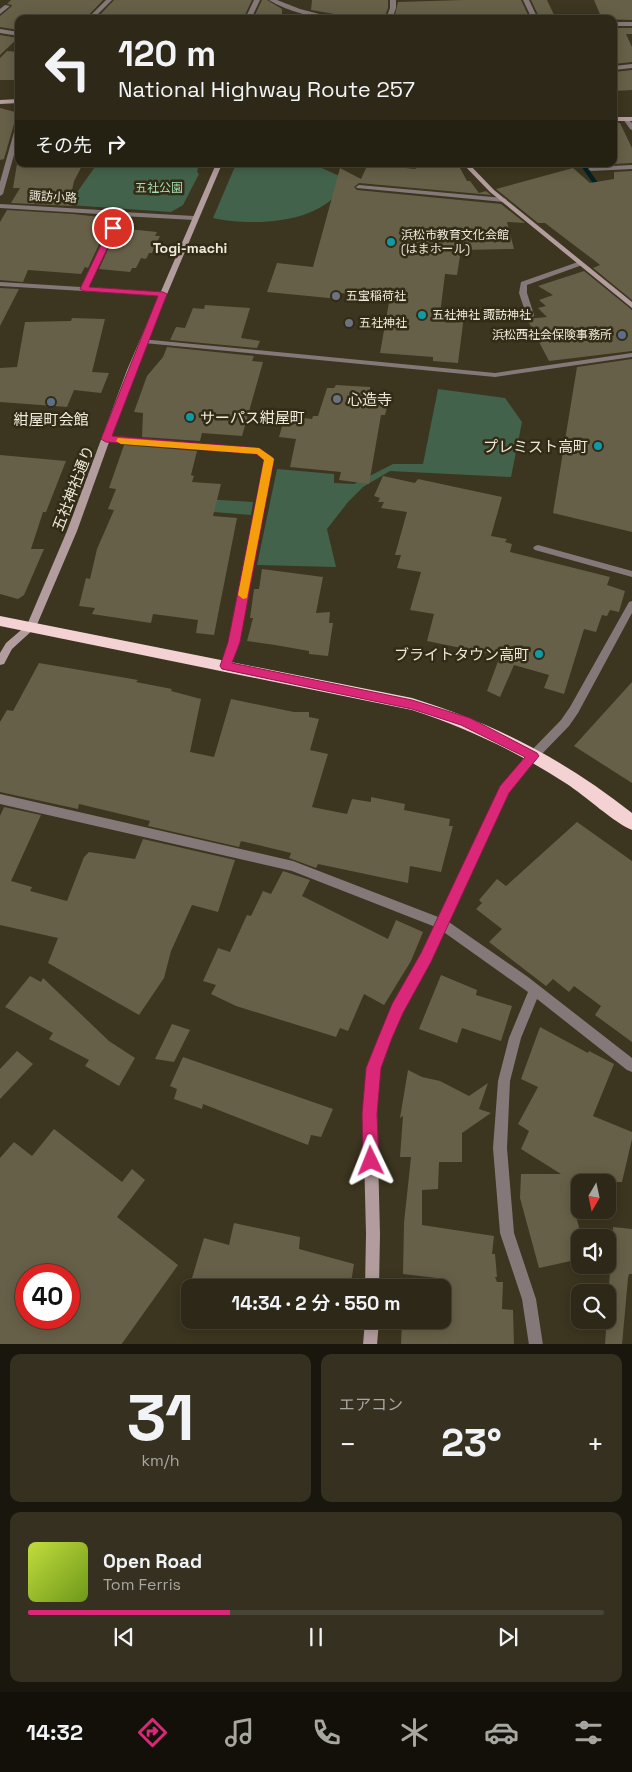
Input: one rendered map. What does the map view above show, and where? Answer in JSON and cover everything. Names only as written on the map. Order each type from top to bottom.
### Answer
[{"type":"highway","points":[[0,621],[412,704],[465,722],[533,756],[606,802],[632,823]]},
{"type":"street","points":[[94,15],[109,0]]},
{"type":"street","points":[[250,15],[257,0]]},
{"type":"street","points":[[272,0],[298,10],[319,15]]},
{"type":"street","points":[[390,15],[393,0]]},
{"type":"street","points":[[526,0],[533,15]]},
{"type":"street","points":[[0,12],[7,6]]},
{"type":"street","points":[[617,24],[632,24]]},
{"type":"street","points":[[0,31],[15,33]]},
{"type":"street","points":[[617,68],[632,66]]},
{"type":"street","points":[[0,102],[15,101]]},
{"type":"street","points":[[629,119],[632,128]]},
{"type":"street","points":[[0,194],[15,140]]},
{"type":"street","name":"五社神社通り","points":[[31,627],[72,531],[163,294],[194,218],[218,167]]},
{"type":"street","points":[[469,167],[478,178],[632,306]]},
{"type":"street","points":[[591,169],[632,167]]},
{"type":"street","points":[[359,187],[504,200]]},
{"type":"street","name":"諏訪小路","points":[[0,206],[194,218]]},
{"type":"street","points":[[84,289],[120,212]]},
{"type":"street","points":[[530,315],[523,293],[524,284],[581,264]]},
{"type":"street","points":[[0,284],[163,294]]},
{"type":"street","points":[[144,341],[495,375],[632,355]]},
{"type":"street","points":[[106,439],[259,451],[269,459],[234,642],[226,666]]},
{"type":"street","points":[[538,548],[632,574]]},
{"type":"street","points":[[372,1279],[370,1114],[374,1068],[397,1009],[442,924],[505,789],[565,723],[574,710],[632,604]]},
{"type":"street","points":[[0,662],[9,646],[31,627]]},
{"type":"street","points":[[0,798],[293,866],[442,924],[535,990],[632,1066]]},
{"type":"street","points":[[535,990],[515,1038],[504,1081],[500,1148],[507,1233],[529,1299],[536,1344]]},
{"type":"street","points":[[370,1344],[371,1329]]},
{"type":"green space","name":"五社公園","points":[[95,167],[198,167],[197,172],[199,174],[183,205],[171,212],[68,205]]},
{"type":"green space","points":[[235,167],[320,167],[346,179],[337,194],[324,205],[288,219],[249,222],[213,218]]},
{"type":"green space","points":[[438,389],[505,398],[522,422],[511,477],[390,471],[363,487],[348,502],[327,529],[336,567],[257,565],[277,469],[334,474],[334,483],[354,484],[393,464],[423,464]]},
{"type":"green space","points":[[204,499],[253,502],[251,515],[201,511]]},
{"type":"building","points":[[11,0],[103,0],[89,15],[15,15],[15,29],[0,27],[0,16],[12,5],[7,4]]},
{"type":"building","points":[[114,0],[252,0],[245,15],[100,15]]},
{"type":"building","points":[[262,0],[267,0],[282,9],[282,15],[255,15]]},
{"type":"building","points":[[312,0],[388,0],[385,15],[340,15],[311,10]]},
{"type":"building","points":[[521,0],[528,15],[395,15],[398,2]]},
{"type":"building","points":[[531,0],[547,0],[554,15],[538,15]]},
{"type":"building","points":[[594,0],[632,0],[632,20],[617,20],[617,15],[600,15]]},
{"type":"building","points":[[617,28],[632,28],[632,34],[626,34],[632,47],[632,62],[617,64]]},
{"type":"building","points":[[0,35],[15,38],[15,41],[0,55]]},
{"type":"building","points":[[7,51],[15,52],[15,80],[0,80],[0,58]]},
{"type":"building","points":[[632,70],[632,90],[617,91],[617,72]]},
{"type":"building","points":[[0,108],[15,112],[15,123],[4,159],[0,160]]},
{"type":"building","points":[[617,123],[620,123],[632,148],[632,163],[617,164]]},
{"type":"building","points":[[16,167],[81,167],[74,181],[71,195],[72,206],[11,203],[20,188],[13,188]]},
{"type":"building","points":[[367,167],[460,168],[467,181],[470,181],[479,193],[486,191],[491,195],[359,183],[354,187],[357,190],[501,204],[525,223],[507,222],[514,249],[461,250],[457,275],[445,274],[440,314],[464,316],[458,363],[433,361],[433,357],[380,353],[390,297],[341,293],[339,299],[267,292],[277,263],[313,267],[340,168],[361,179]]},
{"type":"building","points":[[573,168],[590,183],[614,179],[614,172],[632,171],[632,300],[593,268],[600,265],[545,223],[538,223],[496,189]]},
{"type":"building","points":[[7,210],[108,218],[104,227],[107,227],[88,268],[85,267],[81,274],[28,270],[23,282],[0,280],[0,222]]},
{"type":"building","points":[[118,228],[157,232],[155,236],[160,236],[152,253],[149,253],[146,259],[141,258],[136,268],[132,268],[130,272],[99,269]]},
{"type":"building","points":[[584,271],[632,310],[632,351],[549,361],[527,319],[547,317],[538,308],[546,306],[539,300],[553,295],[538,286]]},
{"type":"building","points":[[0,288],[19,289],[0,326]]},
{"type":"building","points":[[205,305],[250,308],[241,338],[260,341],[257,348],[170,340],[176,327],[185,328],[193,308],[204,309]]},
{"type":"building","points":[[72,318],[105,319],[92,372],[109,373],[101,393],[74,390],[67,407],[0,402],[0,368],[17,367],[25,322],[71,321]]},
{"type":"building","points":[[167,347],[254,356],[252,361],[263,362],[242,436],[202,433],[200,441],[142,437],[143,413],[134,412],[147,376],[163,357]]},
{"type":"building","name":"プレミスト高町","points":[[632,359],[632,532],[553,513],[577,367]]},
{"type":"building","points":[[336,385],[370,387],[370,395],[390,396],[385,415],[381,415],[369,484],[339,480],[341,472],[290,467],[296,439],[279,437],[285,416],[312,419],[313,416],[318,416],[327,388],[334,388]]},
{"type":"building","points":[[124,445],[197,451],[191,475],[194,476],[192,482],[221,484],[213,516],[237,518],[214,635],[196,633],[198,620],[153,614],[151,623],[92,614],[95,608],[79,606],[86,578],[90,579],[97,549],[114,510],[108,509],[116,489],[109,488]]},
{"type":"building","points":[[0,455],[66,461],[46,512],[43,512],[31,549],[44,549],[24,595],[18,599],[0,594]]},
{"type":"building","points":[[383,476],[415,483],[418,479],[502,497],[491,536],[507,539],[505,542],[512,544],[510,552],[610,577],[607,585],[625,591],[619,612],[610,610],[607,616],[602,615],[596,632],[584,629],[564,694],[544,688],[549,675],[514,665],[500,697],[487,691],[500,656],[427,641],[434,614],[410,610],[421,572],[397,568],[401,555],[395,555],[407,512],[381,508],[384,502],[378,502],[380,498],[374,496]]},
{"type":"building","points":[[262,569],[323,577],[316,613],[330,612],[329,623],[333,623],[328,656],[247,641],[253,618],[250,618],[254,589],[259,589]]},
{"type":"building","points":[[39,663],[138,680],[136,682],[172,689],[171,691],[201,699],[190,752],[214,757],[231,699],[294,712],[309,712],[309,717],[319,719],[310,750],[328,754],[312,807],[347,814],[352,799],[371,802],[371,797],[405,804],[404,810],[450,819],[449,826],[453,826],[441,872],[410,866],[408,883],[318,864],[316,868],[289,858],[291,853],[241,841],[239,847],[148,826],[150,821],[79,804],[78,809],[0,792],[0,722],[7,710],[13,711]]},
{"type":"building","points":[[632,682],[632,783],[574,746]]},
{"type":"building","points":[[4,807],[41,815],[11,881],[32,887],[30,891],[67,901],[84,857],[89,852],[135,859],[143,839],[235,860],[218,912],[192,905],[171,951],[164,978],[139,1015],[48,963],[58,938],[0,925],[0,816]]},
{"type":"building","points":[[577,822],[632,861],[632,1042],[595,1015],[601,1006],[574,986],[569,992],[553,979],[546,986],[489,942],[502,929],[476,909],[482,903],[479,900],[497,879],[506,886]]},
{"type":"building","points":[[283,871],[310,880],[302,896],[388,939],[396,920],[423,932],[411,961],[384,1005],[364,994],[348,1031],[340,1028],[336,1037],[236,1006],[211,994],[216,985],[203,981],[218,948],[230,952],[247,915],[251,916],[263,891],[271,894]]},
{"type":"building","points":[[441,975],[477,990],[476,995],[512,1006],[501,1041],[462,1028],[457,1043],[419,1029]]},
{"type":"building","points":[[30,976],[41,982],[43,978],[109,1041],[135,1058],[119,1086],[85,1066],[89,1060],[49,1039],[53,1033],[5,1007]]},
{"type":"building","points":[[172,1024],[190,1030],[174,1062],[155,1059]]},
{"type":"building","points":[[540,1027],[588,1053],[589,1051],[614,1064],[593,1116],[632,1132],[622,1182],[616,1182],[616,1174],[571,1174],[571,1219],[577,1219],[579,1229],[571,1229],[571,1261],[539,1268],[520,1198],[521,1174],[561,1174],[521,1149],[529,1131],[518,1124],[538,1087],[521,1079]]},
{"type":"building","points":[[17,1051],[33,1064],[0,1099],[0,1069]]},
{"type":"building","points":[[183,1057],[333,1109],[321,1137],[311,1135],[308,1145],[203,1104],[202,1109],[174,1099],[177,1089],[170,1086]]},
{"type":"building","points":[[408,1070],[422,1077],[440,1081],[469,1096],[488,1083],[479,1109],[491,1113],[462,1133],[462,1162],[439,1162],[438,1189],[422,1190],[422,1225],[494,1236],[492,1254],[495,1254],[497,1277],[495,1277],[497,1282],[503,1282],[502,1309],[513,1310],[514,1344],[401,1344],[402,1329],[451,1329],[451,1279],[403,1274],[404,1223],[411,1157],[400,1157],[403,1116],[400,1118]]},
{"type":"building","points":[[54,1129],[122,1182],[132,1169],[145,1180],[117,1217],[178,1265],[122,1344],[0,1344],[0,1158],[14,1142],[32,1156]]},
{"type":"building","points":[[234,1223],[300,1237],[299,1249],[354,1264],[352,1279],[192,1278],[204,1238],[229,1245]]},
{"type":"building","points":[[613,1227],[632,1229],[632,1274],[629,1274],[628,1278],[622,1344],[605,1344],[606,1329],[616,1329],[616,1284],[609,1284],[610,1274],[616,1274],[616,1229],[613,1229]]},
{"type":"waterway","points":[[585,168],[599,188]]},
{"type":"slow traffic","points":[[121,441],[259,451],[269,459],[243,595]]},
{"type":"place","name":"浜松市教育文化会館 (はまホール)","points":[[391,242]]},
{"type":"place","name":"五宝稲荷社","points":[[336,296]]},
{"type":"place","name":"五社神社 諏訪神社","points":[[422,315]]},
{"type":"place","name":"五社神社","points":[[349,323]]},
{"type":"place","name":"浜松西社会保険事務所","points":[[622,335]]},
{"type":"place","name":"心造寺","points":[[337,399]]},
{"type":"place","name":"紺屋町会館","points":[[51,402]]},
{"type":"place","name":"サーパス紺屋町","points":[[190,417]]},
{"type":"place","name":"プレミスト高町","points":[[598,446]]},
{"type":"place","name":"ブライトタウン高町","points":[[539,654]]},
{"type":"district","name":"Togi-machi","points":[[190,248]]},
{"type":"route","points":[[113,228],[84,289],[163,294],[131,370],[106,439],[259,451],[269,459],[234,642],[226,666],[412,704],[465,722],[533,756],[505,789],[442,924],[397,1009],[385,1038],[374,1068],[370,1114],[371,1161]]}]
